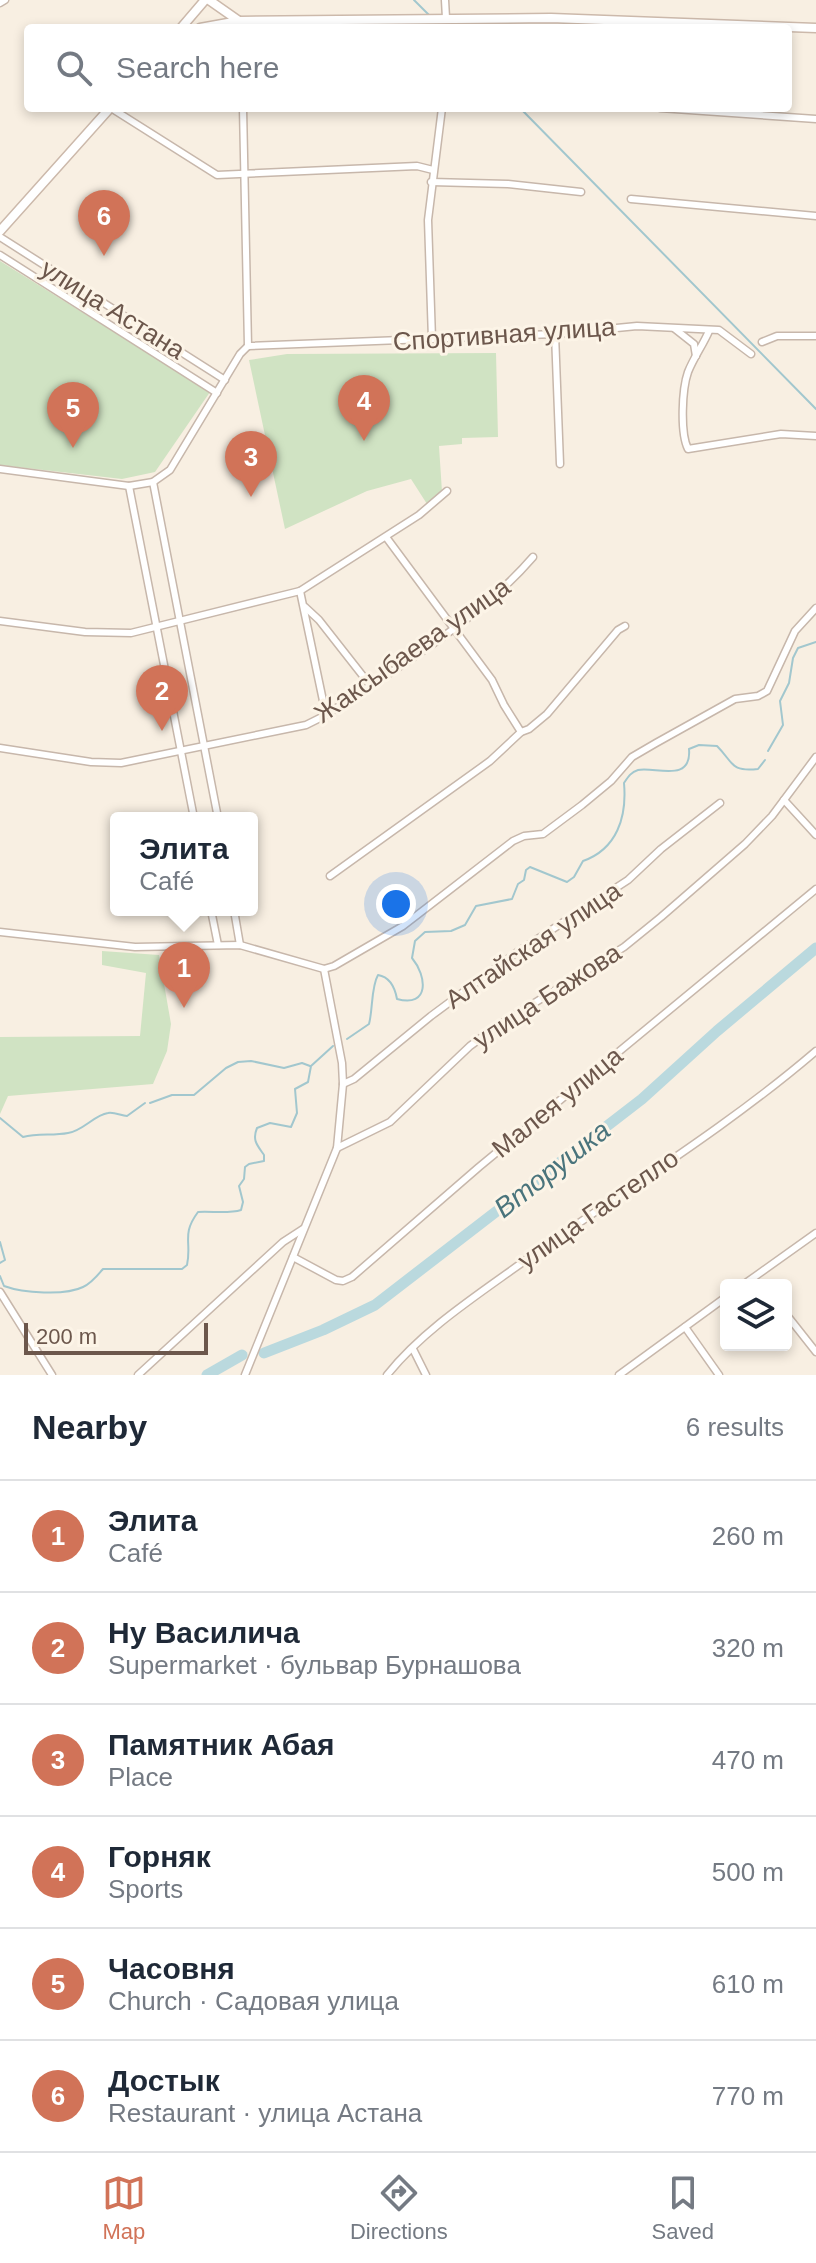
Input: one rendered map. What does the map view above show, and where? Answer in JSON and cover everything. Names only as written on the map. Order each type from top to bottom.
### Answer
[{"type":"street","points":[[185,24],[207,0],[243,24],[421,18],[551,18],[710,24]]},
{"type":"street","points":[[445,0],[450,18],[457,24]]},
{"type":"street","points":[[408,19],[413,24]]},
{"type":"street","points":[[792,27],[816,28]]},
{"type":"street","points":[[0,231],[107,112]]},
{"type":"street","points":[[117,112],[217,175],[417,166],[433,170]]},
{"type":"street","points":[[0,469],[129,486],[153,482],[170,470],[248,346],[243,112]]},
{"type":"street","points":[[432,339],[428,220],[441,112]]},
{"type":"street","points":[[717,112],[816,119]]},
{"type":"street","points":[[417,166],[435,156]]},
{"type":"street","points":[[431,182],[508,184],[581,192]]},
{"type":"street","points":[[631,199],[816,216]]},
{"type":"street","name":"улица Астана","points":[[0,237],[225,380]]},
{"type":"street","name":"улица Астана","points":[[0,255],[217,393]]},
{"type":"street","name":"Спортивная улица","points":[[248,346],[555,334],[626,326],[723,332],[751,354]]},
{"type":"street","points":[[674,328],[694,344],[696,356]]},
{"type":"street","points":[[709,331],[684,385],[684,436],[688,449],[766,435],[816,436]]},
{"type":"street","points":[[555,334],[560,464]]},
{"type":"street","points":[[762,342],[777,336],[816,336]]},
{"type":"street","points":[[153,482],[217,812]]},
{"type":"street","points":[[129,486],[193,812]]},
{"type":"street","points":[[0,621],[118,634],[300,591],[419,515],[447,491]]},
{"type":"street","points":[[386,537],[492,680],[521,732]]},
{"type":"street","name":"Жаксыбаева улица","points":[[0,748],[109,763],[299,727],[326,715],[452,628],[507,587],[533,557]]},
{"type":"street","points":[[300,591],[326,715]]},
{"type":"street","points":[[305,607],[319,620],[370,685]]},
{"type":"street","points":[[0,932],[135,947],[240,945],[324,969],[334,966],[403,926],[513,841],[543,834],[611,781],[632,757],[735,699],[758,696],[767,691],[795,631],[816,608]]},
{"type":"street","points":[[330,876],[490,761],[521,732],[547,714],[618,630],[625,626]]},
{"type":"street","name":"улица Бажова","points":[[337,1148],[390,1122],[470,1046],[624,947],[745,844],[816,757]]},
{"type":"street","points":[[784,800],[816,835]]},
{"type":"street","name":"Алтайская улица","points":[[343,1084],[354,1079],[431,1016],[516,953],[628,880],[661,849],[720,803]]},
{"type":"street","name":"Малея улица","points":[[293,1257],[336,1280],[352,1277],[479,1167],[816,889]]},
{"type":"street","points":[[212,916],[218,945]]},
{"type":"street","points":[[235,916],[240,945]]},
{"type":"street","points":[[245,1375],[337,1148],[343,1084],[339,1044],[324,969]]},
{"type":"street","name":"улица Гастелло","points":[[387,1375],[465,1304],[755,1100],[816,1051]]},
{"type":"street","points":[[138,1375],[283,1242],[304,1228]]},
{"type":"street","points":[[751,1279],[816,1233]]},
{"type":"street","points":[[756,1275],[759,1279]]},
{"type":"street","points":[[0,1292],[52,1375]]},
{"type":"street","points":[[619,1375],[720,1301]]},
{"type":"street","points":[[792,1322],[816,1352]]},
{"type":"street","points":[[685,1327],[719,1375]]},
{"type":"street","points":[[413,1349],[426,1375]]},
{"type":"green space","points":[[0,261],[210,392],[155,472],[122,479],[0,465]]},
{"type":"green space","points":[[496,353],[498,437],[462,438],[462,444],[439,446],[442,492],[427,504],[411,479],[367,491],[285,529],[249,360],[287,354]]},
{"type":"green space","points":[[102,951],[159,955],[171,1024],[167,1051],[153,1084],[8,1096],[0,1114],[0,1037],[140,1036],[146,973],[102,965]]},
{"type":"waterway","points":[[414,0],[430,16]]},
{"type":"waterway","points":[[524,112],[816,409]]},
{"type":"waterway","points":[[768,751],[783,725],[780,701],[789,683],[793,658],[798,648],[816,642]]},
{"type":"waterway","points":[[347,1039],[369,1024],[378,975],[391,984],[397,999],[408,1001],[420,995],[423,981],[412,958],[415,941],[425,932],[451,931],[465,925],[476,906],[512,899],[530,867],[567,882],[574,877],[583,861],[604,849],[617,830],[624,808],[624,783],[633,772],[645,769],[678,770],[685,766],[689,749],[699,745],[717,746],[737,768],[758,769],[765,760]]},
{"type":"waterway","name":"Вторушка","points":[[264,1353],[375,1305],[642,1099],[816,948]]},
{"type":"waterway","points":[[0,1276],[4,1286],[33,1292],[55,1292],[83,1287],[103,1269],[182,1269],[187,1265],[188,1233],[198,1212],[241,1210],[243,1202],[239,1186],[244,1179],[245,1167],[264,1161],[255,1139],[257,1128],[270,1123],[291,1127],[297,1113],[295,1089],[308,1082],[311,1066],[333,1046]]},
{"type":"waterway","points":[[150,1103],[172,1095],[194,1095],[226,1068],[238,1062],[251,1061],[284,1068],[302,1063],[310,1066]]},
{"type":"waterway","points":[[0,1118],[23,1137],[62,1134],[73,1132],[103,1114],[127,1116],[145,1103]]},
{"type":"waterway","points":[[0,1242],[5,1260],[0,1263]]},
{"type":"waterway","name":"Вторушка","points":[[207,1375],[242,1355]]},
{"type":"place","name":"Достык","points":[[104,256]]},
{"type":"place","name":"Горняк","points":[[364,441]]},
{"type":"place","name":"Часовня","points":[[73,448]]},
{"type":"place","name":"Памятник Абая","points":[[251,497]]},
{"type":"place","name":"Ну Василича","points":[[162,731]]},
{"type":"place","name":"Элита","points":[[184,1008]]}]
